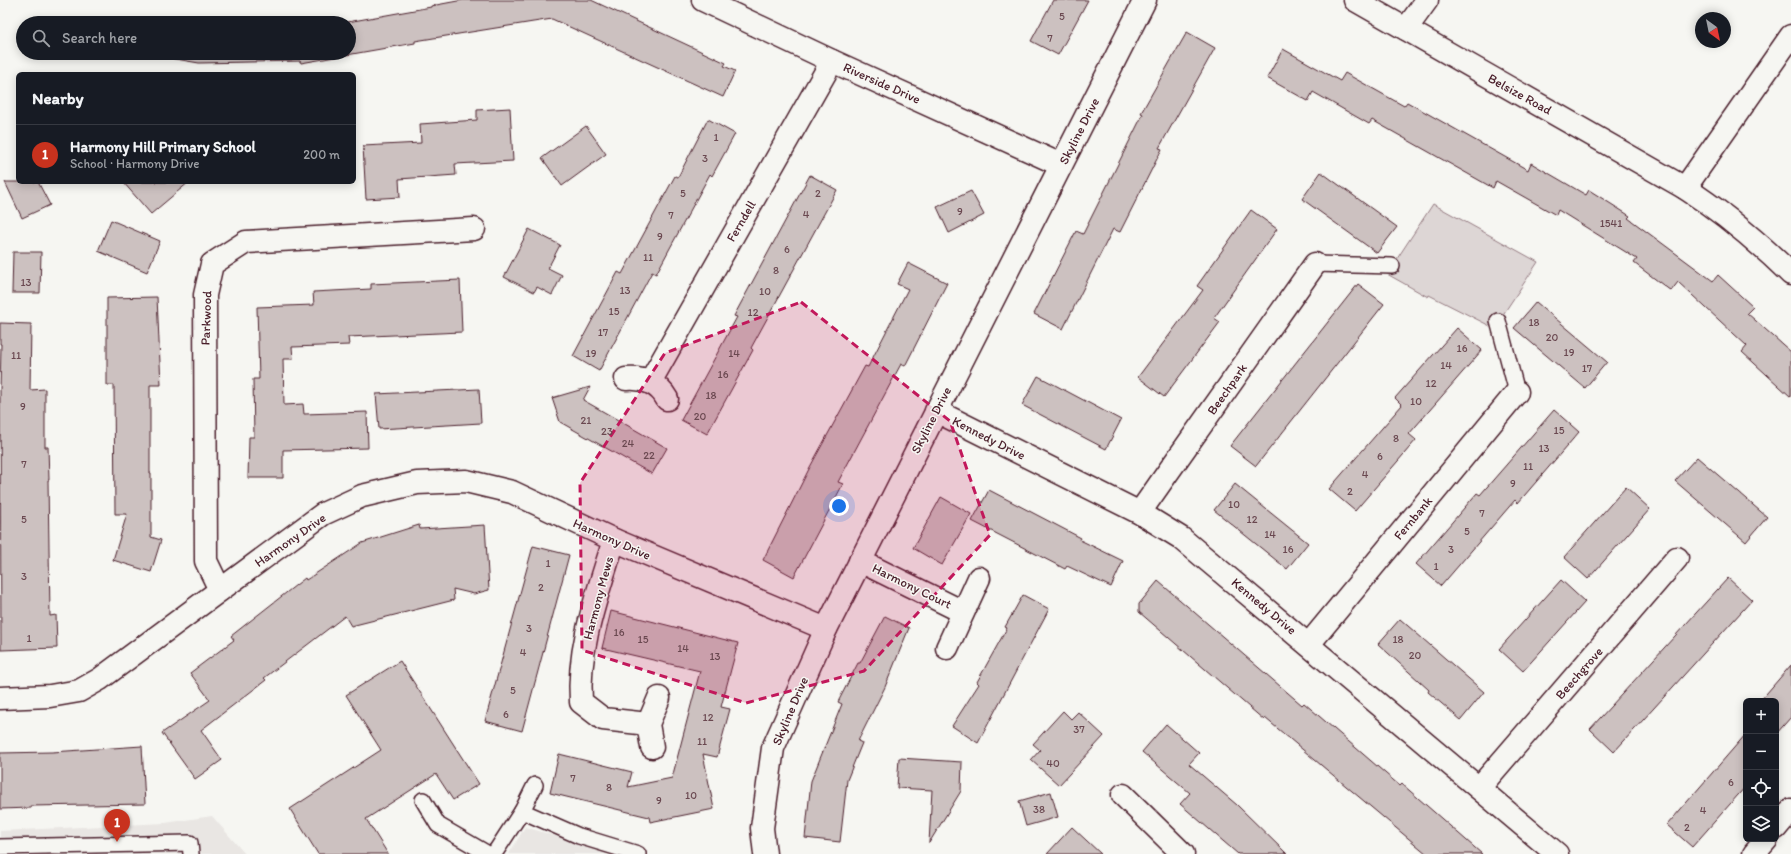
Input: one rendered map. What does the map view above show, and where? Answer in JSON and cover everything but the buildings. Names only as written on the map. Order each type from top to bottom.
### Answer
[{"type":"street","name":"Riverside Drive","points":[[703,0],[832,61],[1061,165]]},
{"type":"street","name":"Skyline Drive","points":[[764,854],[762,828],[773,748],[826,629],[1145,0]]},
{"type":"street","name":"Belsize Road","points":[[1355,0],[1685,188],[1712,205],[1747,233],[1791,274]]},
{"type":"street","points":[[1406,29],[1427,0]]},
{"type":"street","points":[[1685,188],[1791,36]]},
{"type":"street","name":"Ferndell","points":[[650,382],[832,61]]},
{"type":"street","name":"Parkwood","points":[[220,590],[206,561],[205,295],[212,264],[246,242],[474,229]]},
{"type":"street","name":"Beechpark","points":[[1142,514],[1145,505],[1315,264]]},
{"type":"street","points":[[626,378],[635,378],[650,382],[663,391],[667,399]]},
{"type":"street","name":"Fernbank","points":[[1309,644],[1517,392]]},
{"type":"street","name":"Kennedy Drive","points":[[936,411],[1142,514],[1181,538],[1309,644],[1557,854]]},
{"type":"street","name":"Harmony Drive","points":[[0,698],[50,696],[79,691],[100,679],[323,514],[362,496],[417,483],[466,481],[512,492],[614,540],[826,629]]},
{"type":"street","name":"Harmony Mews","points":[[614,540],[590,618],[580,680],[581,702],[603,719],[648,724]]},
{"type":"street","name":"Beechgrove","points":[[1479,788],[1678,558]]},
{"type":"street","name":"Harmony Court","points":[[860,561],[963,612]]},
{"type":"street","name":"Harmony Court","points":[[947,648],[979,578]]},
{"type":"street","points":[[652,747],[648,724],[659,698]]},
{"type":"street","points":[[1123,795],[1183,854]]},
{"type":"street","points":[[1779,824],[1791,810]]},
{"type":"street","points":[[1754,854],[1764,842]]},
{"type":"lane","points":[[1315,264],[1392,266]]},
{"type":"lane","points":[[1498,321],[1517,392]]},
{"type":"lane","points":[[494,854],[522,811],[535,786]]},
{"type":"lane","points":[[423,800],[438,825],[488,854]]},
{"type":"lane","points":[[522,811],[579,836],[638,854]]},
{"type":"lane","points":[[0,847],[190,843],[190,854]]},
{"type":"highlighted area","points":[[801,302],[950,421],[990,535],[864,671],[746,703],[582,650],[580,483],[665,353]]},
{"type":"shaded area","points":[[1433,204],[1538,262],[1494,328],[1429,295],[1428,297],[1387,274]]},
{"type":"shaded area","points":[[212,816],[245,854],[0,854],[0,831],[165,823]]},
{"type":"shaded area","points":[[525,827],[617,854],[509,854]]},
{"type":"place","name":"Harmony Hill Primary School","points":[[117,842]]}]
